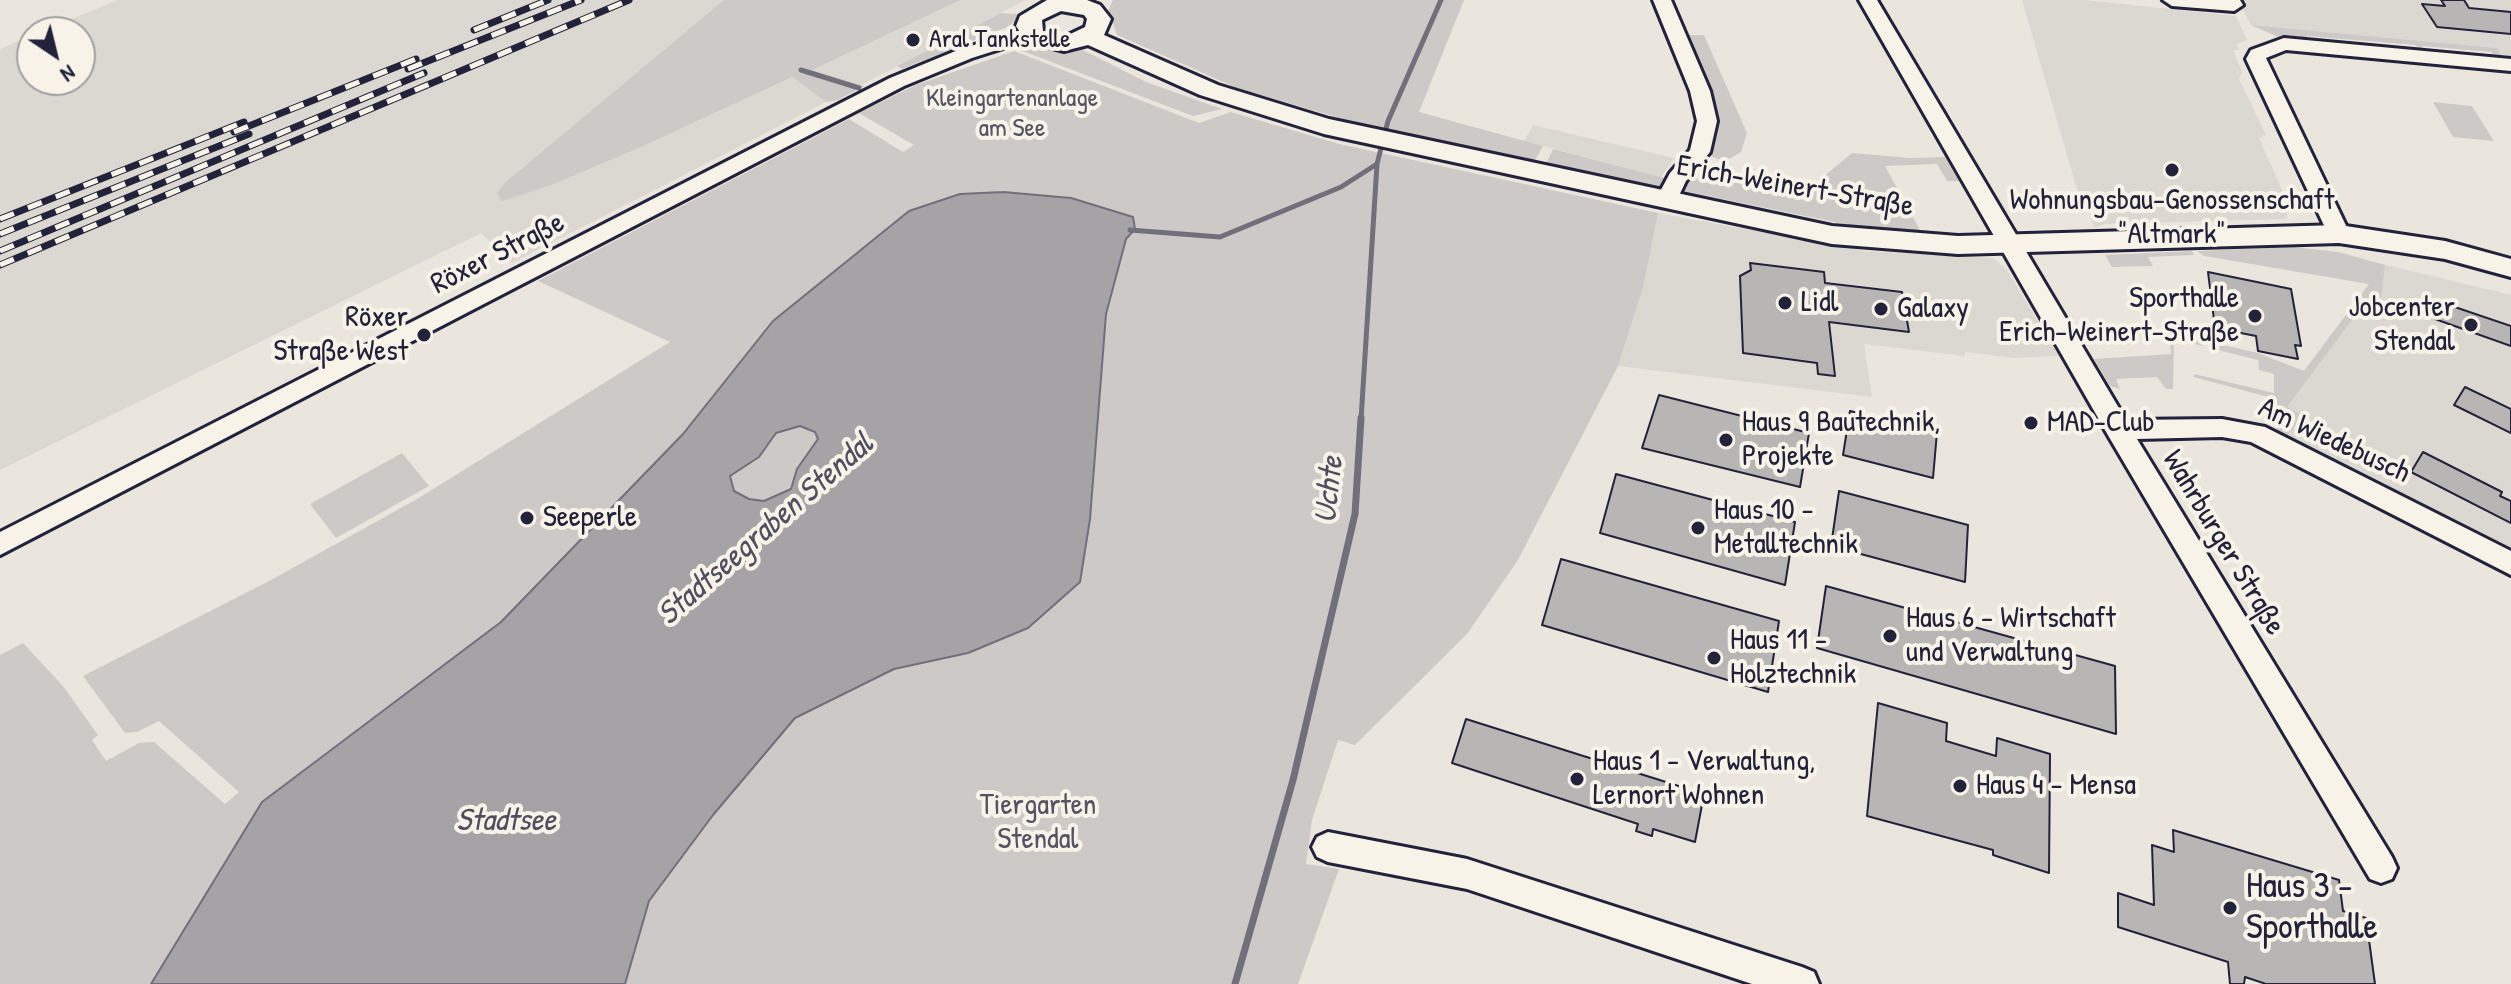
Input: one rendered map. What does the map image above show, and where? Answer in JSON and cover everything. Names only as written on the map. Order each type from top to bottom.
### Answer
[{"type":"street","points":[[1662,0],[1700,91],[1707,121],[1700,152],[1677,178],[1667,199]]},
{"type":"street","name":"Wahrburger Straße","points":[[1868,0],[2118,430],[2381,868]]},
{"type":"street","points":[[2172,0],[2232,3]]},
{"type":"street","points":[[1086,3],[1099,19],[1096,30],[1089,37],[1057,44],[1031,33],[1028,23],[1040,10],[1057,4],[1086,3]]},
{"type":"street","name":"Röxer Straße","points":[[0,544],[897,82],[975,50],[1031,33]]},
{"type":"street","name":"Erich-Weinert-Straße","points":[[1089,37],[1209,90],[1371,138],[1778,225],[1863,239],[1928,244],[2010,244],[2339,234],[2422,246],[2511,268]]},
{"type":"street","points":[[2339,234],[2268,88],[2256,59],[2258,54],[2284,44],[2511,65]]},
{"type":"street","name":"Am Wiedebusch","points":[[2118,430],[2222,428],[2256,434],[2511,564]]},
{"type":"street","points":[[1328,847],[1467,874],[1802,984]]},
{"type":"shaded area","points":[[118,0],[1026,0],[861,85],[811,71],[793,78],[826,102],[512,263],[481,233],[0,470],[0,49],[16,42],[16,96],[96,96],[96,16],[79,16]]},
{"type":"shaded area","name":"Wohnungsbau-Genossenschaft \"Altmark\"","points":[[2022,0],[2085,0],[2236,16],[2247,40],[2237,44],[2239,50],[2233,50],[2242,72],[2239,79],[2266,135],[2259,138],[2287,201],[2287,219],[2105,224],[2094,228],[2086,204],[2081,203]]},
{"type":"shaded area","points":[[2238,0],[2511,0],[2511,56],[2501,55],[2496,48],[2251,25]]},
{"type":"shaded area","points":[[1533,125],[1674,158],[1661,177],[1524,141]]},
{"type":"shaded area","points":[[1658,213],[1865,251],[1993,258],[2007,270],[2059,356],[2016,358],[1965,352],[1965,356],[1864,344],[1872,397],[1618,366],[1643,288]]},
{"type":"shaded area","points":[[2370,261],[2511,295],[2511,552],[2283,435],[2278,406],[2370,283]]},
{"type":"green space","points":[[724,0],[960,0],[812,70],[864,86],[838,100],[826,102],[792,77],[643,146],[549,186],[502,201],[497,193],[506,182]]},
{"type":"green space","points":[[1113,0],[1464,0],[1419,112],[1543,146],[1534,162],[1370,127],[1237,88],[1117,35],[1108,11]]},
{"type":"green space","points":[[1001,13],[1020,14],[1010,26],[902,69],[897,66]]},
{"type":"green space","points":[[2251,25],[2497,48],[2503,59],[2496,58],[2491,52],[2422,46],[2424,52],[2415,45],[2307,36],[2307,39],[2283,39]]},
{"type":"green space","points":[[1688,35],[1704,35],[1747,133],[1741,152],[1724,162],[1709,155],[1715,135],[1707,86]]},
{"type":"green space","points":[[1081,49],[1146,82],[1222,109],[1193,116],[1020,50],[1060,52]]},
{"type":"green space","points":[[1014,51],[1199,123],[1231,112],[1339,144],[1658,213],[1643,288],[1618,366],[1518,560],[1467,634],[1355,745],[1338,740],[1312,820],[1306,864],[1339,869],[1298,984],[0,984],[0,655],[23,643],[63,686],[98,735],[92,740],[106,761],[139,743],[154,742],[225,804],[239,792],[159,721],[137,732],[125,733],[83,676],[271,580],[417,499],[670,342],[538,281],[849,119],[903,152],[914,145],[859,113],[916,85]]},
{"type":"green space","points":[[2433,102],[2472,106],[2494,141],[2453,137]]},
{"type":"green space","points":[[1553,149],[1667,179],[1663,187],[1546,164]]},
{"type":"green space","points":[[1852,153],[1910,158],[1945,157],[1959,181],[1947,181],[1937,164],[1885,166],[1921,232],[1849,225],[1679,190],[1694,171],[1712,165],[1715,166],[1708,171],[1817,182]]},
{"type":"green space","points":[[2294,247],[2338,252],[2385,265],[2379,312],[2363,305],[2287,407],[2304,416],[2285,438],[2278,435],[2272,398],[2194,377],[2194,374],[2274,393],[2274,374],[2259,370],[2258,360],[2210,348],[2209,342],[2258,353],[2304,371],[2369,284],[2204,256],[2197,251]]},
{"type":"green space","points":[[2192,251],[2194,255],[2148,257],[2153,266],[2112,267],[2105,255]]},
{"type":"green space","points":[[2169,333],[2202,340],[2203,346],[2174,339],[2173,389],[2166,389],[2157,377],[2116,379],[2120,389],[2110,386],[2094,359],[2171,354]]},
{"type":"green space","points":[[402,453],[429,486],[336,538],[310,504]]},
{"type":"water","name":"Stadtsee","points":[[1003,192],[1071,198],[1133,217],[1135,229],[1126,239],[1106,314],[1090,519],[1080,582],[1028,628],[968,653],[894,669],[795,718],[713,815],[649,901],[625,984],[151,984],[262,802],[501,622],[683,434],[773,321],[909,211],[960,194]],"holes":[[[800,426],[815,432],[818,439],[797,469],[791,489],[764,501],[749,499],[734,491],[730,476],[759,457],[776,433]]]},
{"type":"building","points":[[2441,0],[2464,0],[2469,8],[2511,12],[2511,34],[2437,27],[2422,4],[2445,6]]},
{"type":"building","name":"Lidl","points":[[1750,263],[1824,272],[1825,283],[1902,292],[1909,332],[1829,322],[1835,376],[1818,374],[1817,363],[1743,353],[1740,276],[1751,270]]},
{"type":"building","name":"Sporthalle Erich-Weinert-Straße","points":[[2208,272],[2291,289],[2301,346],[2295,345],[2298,359],[2258,351],[2256,336],[2215,328]]},
{"type":"building","points":[[2440,302],[2511,326],[2511,346],[2435,319]]},
{"type":"building","points":[[2465,387],[2511,409],[2511,433],[2454,405]]},
{"type":"building","name":"Haus 9 Bautechnik, Projekte","points":[[1659,395],[1809,433],[1800,487],[1642,448]]},
{"type":"building","points":[[1850,411],[1937,432],[1933,478],[1843,455]]},
{"type":"building","points":[[2423,452],[2502,492],[2500,496],[2511,501],[2511,523],[2411,472]]},
{"type":"building","name":"Haus 10 - Metalltechnik","points":[[1616,474],[1795,522],[1785,585],[1600,533]]},
{"type":"building","points":[[1839,491],[1968,525],[1965,582],[1831,546]]},
{"type":"building","name":"Haus 11 - Holztechnik","points":[[1561,559],[1779,621],[1768,692],[1542,625]]},
{"type":"building","points":[[1826,586],[2115,666],[2116,734],[1817,648]]},
{"type":"building","name":"Haus 4 - Mensa","points":[[1878,703],[1947,723],[1946,741],[1996,756],[1997,738],[2050,754],[2049,873],[1993,855],[1993,850],[1867,816]]},
{"type":"building","name":"Haus 1 - Verwaltung, Lernort Wohnen","points":[[1466,719],[1704,794],[1695,842],[1653,829],[1652,836],[1636,831],[1638,824],[1452,763]]},
{"type":"building","name":"Haus 3 - Sporthalle","points":[[2173,830],[2339,880],[2343,911],[2366,918],[2375,984],[2266,984],[2245,977],[2244,984],[2230,984],[2228,962],[2118,927],[2118,893],[2154,905],[2152,845],[2174,852]]},
{"type":"waterway","name":"Uchte","points":[[1377,164],[1388,121],[1441,0]]},
{"type":"waterway","points":[[801,70],[859,88]]},
{"type":"waterway","name":"Stadtseegraben Stendal","points":[[1130,230],[1220,237],[1341,187],[1377,164]]},
{"type":"waterway","name":"Uchte","points":[[1361,420],[1377,164]]},
{"type":"waterway","name":"Uchte","points":[[1235,984],[1293,780],[1355,514],[1361,418]]},
{"type":"railway","points":[[474,30],[548,0]]},
{"type":"railway","points":[[408,69],[581,0]]},
{"type":"railway","points":[[0,265],[629,0]]},
{"type":"railway","points":[[234,132],[416,59]]},
{"type":"railway","points":[[0,251],[424,73]]},
{"type":"railway","points":[[0,219],[244,122]]},
{"type":"railway","points":[[0,234],[249,134]]},
{"type":"place","name":"Aral Tankstelle","points":[[913,40]]},
{"type":"place","name":"Wohnungsbau-Genossenschaft \"Altmark\"","points":[[2172,170]]},
{"type":"place","name":"Lidl","points":[[1785,303]]},
{"type":"place","name":"Galaxy","points":[[1881,309]]},
{"type":"place","name":"Sporthalle Erich-Weinert-Straße","points":[[2255,316]]},
{"type":"place","name":"Jobcenter Stendal","points":[[2471,325]]},
{"type":"place","name":"Röxer Straße West","points":[[424,335]]},
{"type":"place","name":"MAD-Club","points":[[2031,423]]},
{"type":"place","name":"Haus 9 Bautechnik, Projekte","points":[[1726,440]]},
{"type":"place","name":"Seeperle","points":[[527,518]]},
{"type":"place","name":"Haus 10 - Metalltechnik","points":[[1698,528]]},
{"type":"place","name":"Haus 6 - Wirtschaft und Verwaltung","points":[[1890,636]]},
{"type":"place","name":"Haus 11 - Holztechnik","points":[[1714,658]]},
{"type":"place","name":"Haus 1 - Verwaltung, Lernort Wohnen","points":[[1577,779]]},
{"type":"place","name":"Haus 4 - Mensa","points":[[1960,786]]},
{"type":"place","name":"Haus 3 - Sporthalle","points":[[2230,908]]},
{"type":"park label","name":"Kleingartenanlage am See","points":[[1012,114]]},
{"type":"park label","name":"Tiergarten Stendal","points":[[1038,823]]}]
